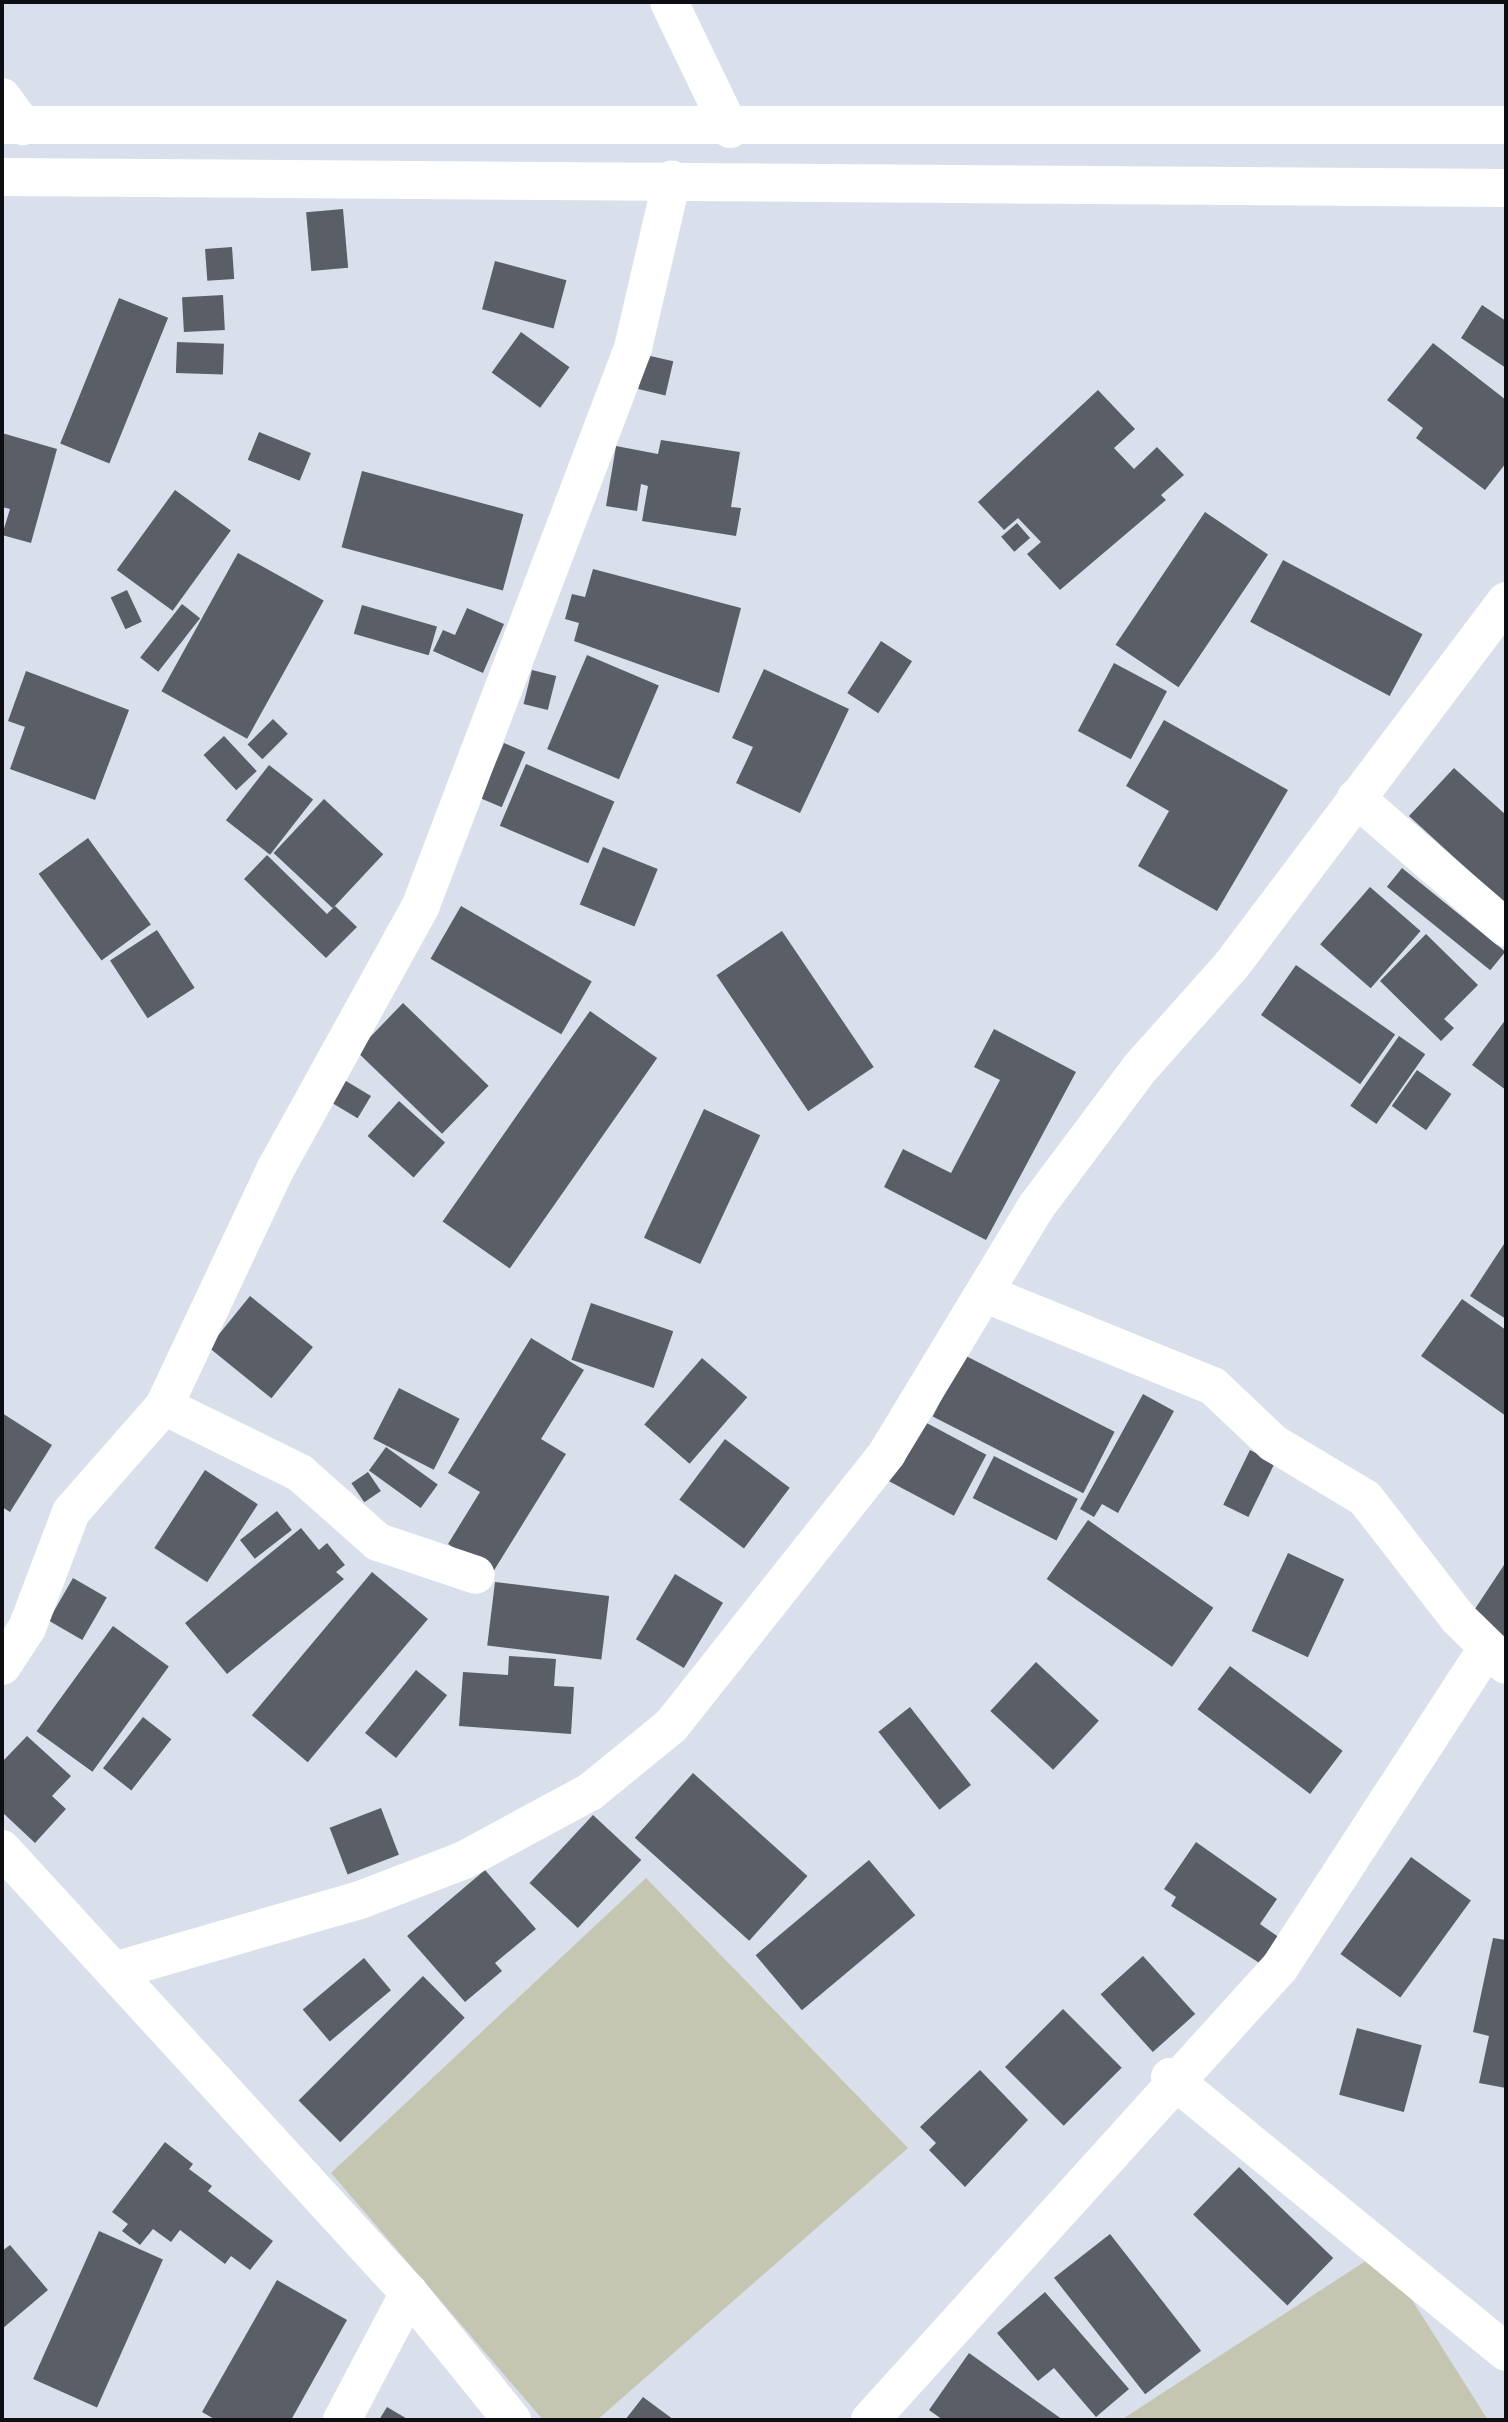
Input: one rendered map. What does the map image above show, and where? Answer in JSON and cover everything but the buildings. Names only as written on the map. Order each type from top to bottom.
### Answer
[{"type":"main road","points":[[669,2],[730,130]]},
{"type":"main road","points":[[9,116],[730,130],[1506,125]]},
{"type":"main road","points":[[2,177],[672,179],[1506,188]]},
{"type":"main road","points":[[2,1666],[27,1628],[71,1512],[164,1406],[275,1170],[421,905],[633,348],[672,179]]},
{"type":"main road","points":[[114,1971],[360,1900],[464,1860],[590,1792],[671,1726],[887,1453],[1044,1196],[1356,799],[1506,601]]},
{"type":"main road","points":[[1356,799],[1506,928]]},
{"type":"main road","points":[[870,2420],[1280,1967],[1496,1657],[1365,1498],[1273,1443],[1213,1386],[986,1294]]},
{"type":"main road","points":[[164,1406],[300,1473],[378,1542],[476,1575]]},
{"type":"main road","points":[[2,1849],[409,2293],[512,2420]]},
{"type":"main road","points":[[1170,2077],[1506,2352]]},
{"type":"main road","points":[[342,2420],[409,2293]]},
{"type":"green space","points":[[646,1878],[908,2148],[597,2420],[543,2420],[331,2173]]},
{"type":"green space","points":[[1381,2251],[1488,2420],[1121,2420]]}]
